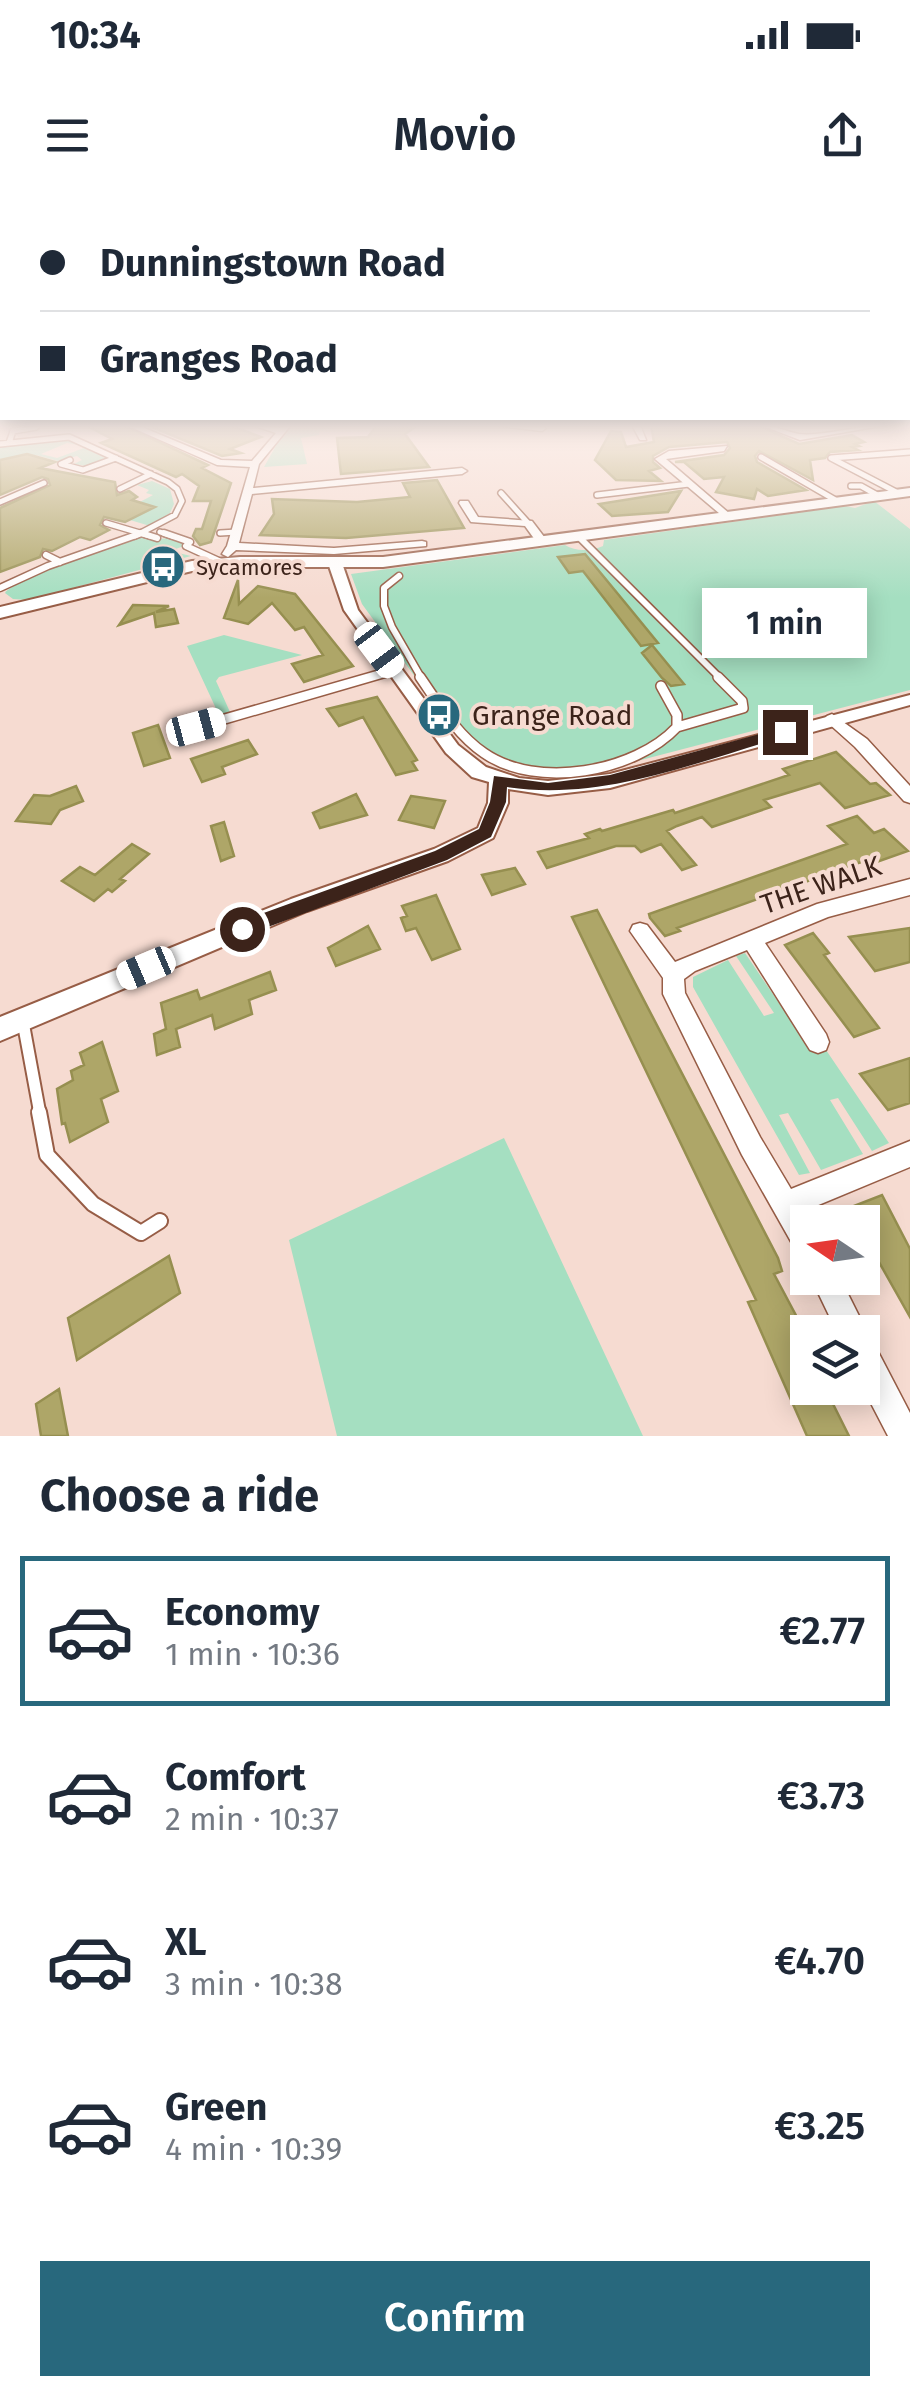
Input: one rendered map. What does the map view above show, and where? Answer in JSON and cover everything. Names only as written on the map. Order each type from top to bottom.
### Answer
[{"type":"main road","points":[[0,612],[162,572],[223,563],[336,566],[894,494]]},
{"type":"street","points":[[223,563],[233,546],[250,483]]},
{"type":"street","points":[[248,492],[372,491],[380,487],[379,483]]},
{"type":"street","points":[[689,484],[726,516]]},
{"type":"street","points":[[471,507],[480,521],[506,519],[528,523],[542,542]]},
{"type":"street","points":[[233,546],[334,551],[423,547]]},
{"type":"street","points":[[336,566],[351,610],[464,762],[500,780],[548,788],[610,781],[910,700]]},
{"type":"street","points":[[196,727],[394,670]]},
{"type":"street","points":[[832,720],[861,743],[910,797]]},
{"type":"street","points":[[0,1029],[299,906],[441,856],[486,833],[498,802],[500,780]]},
{"type":"street","name":"THE WALK","points":[[672,975],[824,910],[910,886]]},
{"type":"street","points":[[640,931],[672,975],[674,994],[751,1146],[790,1208]]},
{"type":"street","name":"THE WALK","points":[[752,941],[818,1042]]},
{"type":"street","points":[[788,1204],[910,1154]]},
{"type":"street","points":[[880,1389],[904,1436]]},
{"type":"lane","points":[[0,502],[44,483]]},
{"type":"lane","points":[[120,489],[133,483]]},
{"type":"lane","points":[[0,588],[168,522],[182,501],[177,489],[166,483]]},
{"type":"lane","points":[[805,483],[837,501]]},
{"type":"lane","points":[[871,483],[894,494]]},
{"type":"lane","points":[[597,495],[689,484]]},
{"type":"lane","points":[[852,486],[894,494]]},
{"type":"lane","points":[[501,493],[528,523]]},
{"type":"lane","points":[[106,523],[140,534],[190,542],[186,546],[223,563]]},
{"type":"lane","points":[[220,533],[237,532]]},
{"type":"lane","points":[[399,576],[385,585],[382,595],[389,626],[456,728],[484,754],[534,770],[572,772],[644,754],[666,741],[677,727],[743,708],[738,693],[722,684],[579,537]]},
{"type":"lane","points":[[46,555],[60,562]]},
{"type":"lane","points":[[661,686],[677,716],[677,727]]},
{"type":"lane","points":[[23,1019],[47,1156],[92,1204],[142,1233],[160,1221]]},
{"type":"green space","points":[[156,483],[170,489],[174,504],[170,513],[150,526],[130,520],[137,515],[123,511],[153,495],[137,485]]},
{"type":"green space","points":[[874,501],[910,529],[910,690],[591,773],[536,774],[485,759],[461,740],[362,604],[351,574],[565,545],[589,550],[603,546],[604,540],[845,506],[855,508]]},
{"type":"green space","points":[[170,537],[185,542],[170,551],[191,556],[28,600],[13,599],[5,593],[46,570],[110,545],[138,538]]},
{"type":"green space","points":[[224,635],[302,655],[219,677],[216,681],[230,712],[219,715],[187,646]]},
{"type":"green space","points":[[745,953],[813,1053],[826,1050],[889,1143],[872,1151],[838,1098],[830,1100],[863,1154],[821,1170],[788,1113],[779,1115],[810,1173],[799,1175],[693,987],[693,977],[728,960],[764,1016],[774,1013],[736,956]]},
{"type":"green space","points":[[504,1138],[643,1436],[337,1436],[289,1240]]},
{"type":"building","points":[[0,483],[29,483],[0,495]]},
{"type":"building","points":[[115,483],[117,495],[129,491],[137,497],[132,500],[155,507],[125,522],[104,517],[100,525],[109,530],[90,540],[80,537],[52,551],[43,549],[40,557],[0,572],[0,508],[50,485]]},
{"type":"building","points":[[194,483],[231,483],[211,542],[200,545],[193,536],[196,529],[202,529],[211,501],[193,501],[199,486]]},
{"type":"building","points":[[403,483],[439,483],[464,528],[346,538],[260,535],[274,514],[272,499],[357,502],[410,497]]},
{"type":"building","points":[[721,483],[793,483],[806,490],[768,496],[757,489],[754,499],[716,492]]},
{"type":"building","points":[[681,491],[668,512],[612,516],[599,504]]},
{"type":"building","points":[[585,554],[658,643],[641,646],[583,571],[569,573],[558,557]]},
{"type":"building","points":[[238,580],[239,604],[258,586],[295,594],[353,666],[304,682],[292,664],[323,655],[304,627],[295,630],[272,603],[248,624],[224,618]]},
{"type":"building","points":[[133,605],[169,606],[156,612],[174,609],[178,623],[156,627],[154,613],[119,625]]},
{"type":"building","points":[[652,645],[684,684],[671,686],[662,678],[642,653]]},
{"type":"building","points":[[377,697],[417,760],[412,762],[417,770],[396,775],[363,717],[339,726],[327,709]]},
{"type":"building","points":[[158,725],[170,758],[144,766],[133,733]]},
{"type":"building","points":[[248,740],[257,754],[222,767],[225,774],[202,782],[191,759]]},
{"type":"building","points":[[836,752],[870,784],[876,783],[890,795],[845,808],[820,783],[764,800],[771,807],[712,827],[702,817],[677,826],[667,831],[696,865],[682,870],[661,844],[641,852],[635,846],[616,846],[547,868],[538,852],[589,838],[585,834],[600,829],[673,810],[675,813],[789,775],[783,769]]},
{"type":"building","points":[[76,786],[83,801],[60,810],[51,824],[16,821],[34,795],[50,796]]},
{"type":"building","points":[[356,794],[367,815],[320,828],[313,813]]},
{"type":"building","points":[[411,796],[445,801],[434,828],[399,820]]},
{"type":"building","points":[[857,816],[874,833],[884,829],[908,851],[868,865],[864,861],[677,928],[680,931],[665,936],[650,918],[649,914],[847,844],[828,826]]},
{"type":"building","points":[[224,822],[234,856],[221,861],[211,826]]},
{"type":"building","points":[[132,844],[149,854],[120,879],[125,881],[112,892],[108,889],[94,901],[62,881],[80,867],[95,875]]},
{"type":"building","points":[[515,868],[525,884],[492,895],[482,875]]},
{"type":"building","points":[[436,895],[460,949],[432,960],[416,928],[406,931],[401,918],[407,916],[402,906]]},
{"type":"building","points":[[597,910],[778,1258],[782,1271],[774,1274],[796,1315],[790,1315],[790,1397],[748,1302],[756,1300],[572,917]]},
{"type":"building","points":[[368,926],[380,949],[336,966],[328,948]]},
{"type":"building","points":[[910,928],[910,962],[875,971],[849,937]]},
{"type":"building","points":[[813,933],[829,953],[824,955],[879,1028],[854,1037],[785,945]]},
{"type":"building","points":[[270,972],[276,990],[249,1000],[252,1014],[215,1029],[212,1015],[176,1029],[180,1047],[157,1055],[154,1034],[166,1029],[161,1003],[197,990],[200,999]]},
{"type":"building","points":[[102,1042],[118,1091],[101,1099],[108,1122],[70,1142],[65,1123],[62,1124],[57,1089],[73,1080],[71,1071],[84,1065],[80,1053]]},
{"type":"building","points":[[910,1058],[910,1103],[888,1110],[860,1074]]},
{"type":"building","points":[[882,1195],[910,1249],[910,1317],[880,1264],[880,1205],[857,1205]]},
{"type":"building","points":[[169,1256],[180,1293],[77,1360],[68,1318]]},
{"type":"building","points":[[59,1389],[68,1436],[41,1436],[36,1404]]},
{"type":"building","points":[[793,1405],[834,1405],[849,1436],[807,1436]]},
{"type":"place","name":"Sycamores","points":[[163,567]]},
{"type":"place","name":"Grange Road","points":[[439,715]]},
{"type":"route","points":[[242,929],[441,856],[486,833],[498,802],[500,780],[548,788],[610,781],[785,732]]}]
